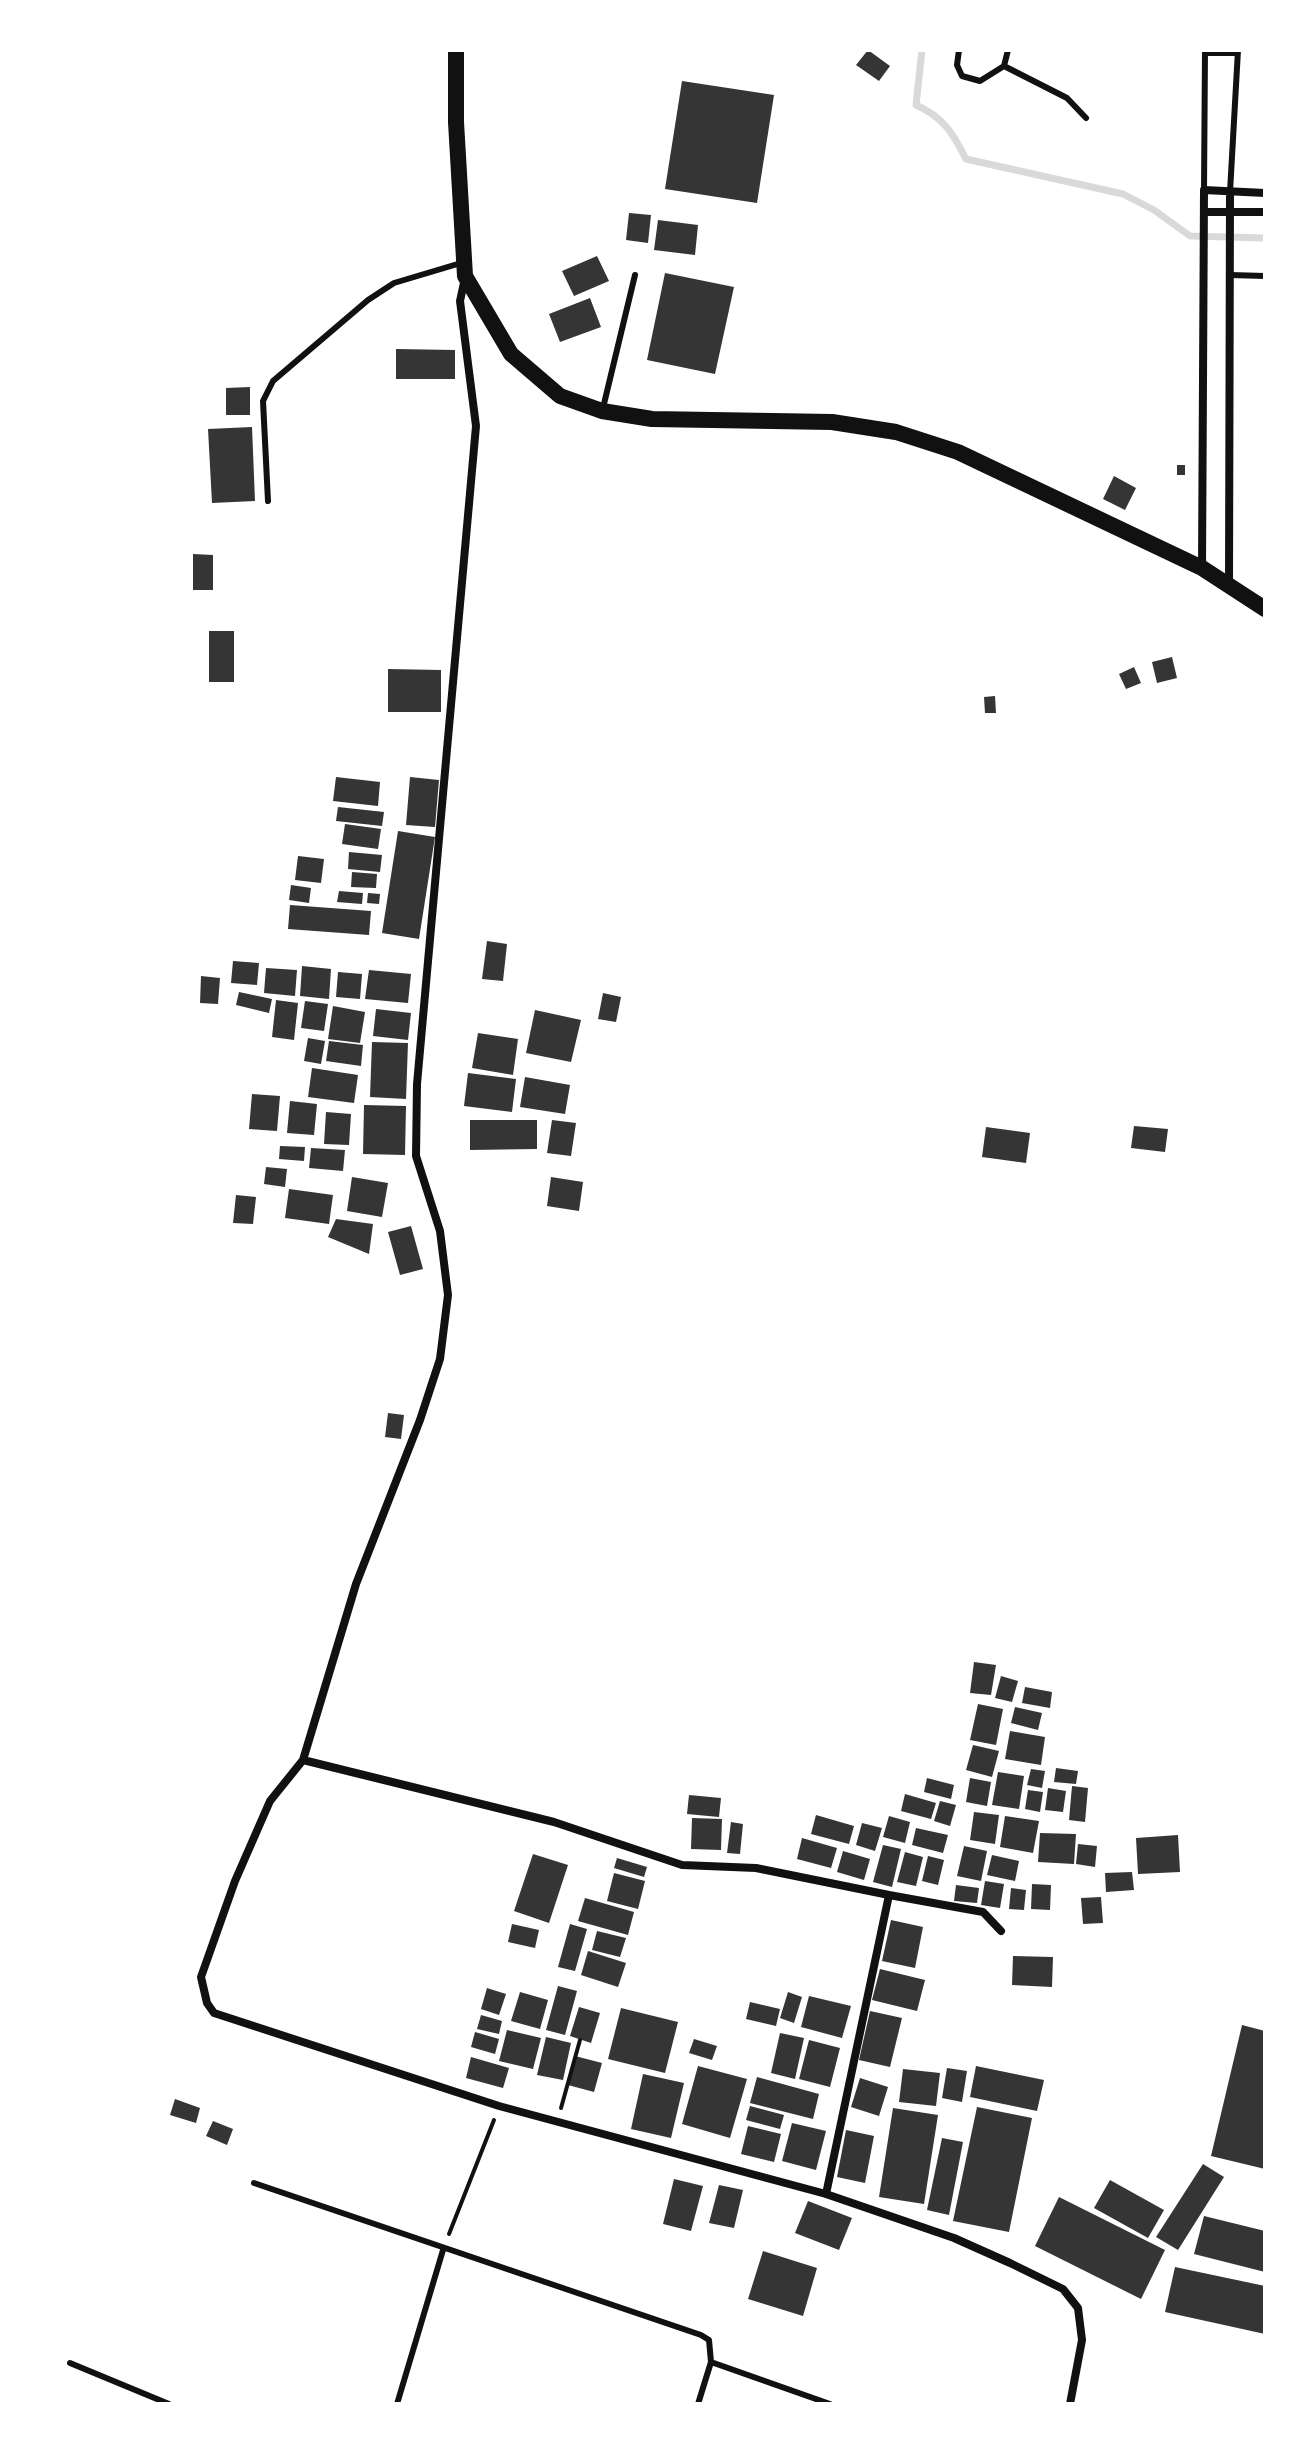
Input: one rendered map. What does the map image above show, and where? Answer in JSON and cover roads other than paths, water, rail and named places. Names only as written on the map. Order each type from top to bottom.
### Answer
[{"type":"main road","points":[[456,50],[456,122],[464,269],[511,354],[560,396],[602,411],[652,419],[832,422],[896,432],[958,452],[1202,568],[1265,609]]},
{"type":"street","points":[[1202,568],[1204,190],[1265,193]]},
{"type":"street","points":[[1229,585],[1230,192]]},
{"type":"street","points":[[1204,212],[1265,212]]},
{"type":"street","points":[[464,269],[460,301],[476,426],[417,1084],[416,1156],[440,1231],[448,1295],[440,1359],[420,1420],[356,1584],[303,1760],[270,1801],[235,1881],[201,1977],[207,2003],[214,2013],[499,2106],[826,2194],[954,2238],[1063,2289],[1078,2308],[1082,2340],[1070,2404]]},
{"type":"street","points":[[303,1760],[554,1822],[682,1865],[756,1868],[983,1912],[1001,1931]]},
{"type":"street","points":[[826,2194],[889,1895]]},
{"type":"lane","points":[[959,50],[957,65],[965,78],[983,80],[1004,66],[1008,50]]},
{"type":"lane","points":[[1204,190],[1206,51],[1236,52],[1230,192]]},
{"type":"lane","points":[[1004,66],[1067,98],[1086,118]]},
{"type":"lane","points":[[268,501],[263,401],[273,381],[368,300],[394,283],[464,269]]},
{"type":"lane","points":[[602,411],[635,275]]},
{"type":"lane","points":[[1230,275],[1265,276]]},
{"type":"lane","points":[[254,2183],[443,2250],[701,2335],[709,2340],[711,2362],[698,2404]]},
{"type":"lane","points":[[397,2404],[443,2250]]},
{"type":"lane","points":[[711,2362],[830,2404]]},
{"type":"lane","points":[[70,2363],[169,2404]]},
{"type":"waterway","points":[[922,50],[916,105],[946,127],[966,159],[1123,194],[1154,210],[1190,236],[1265,238]]}]
